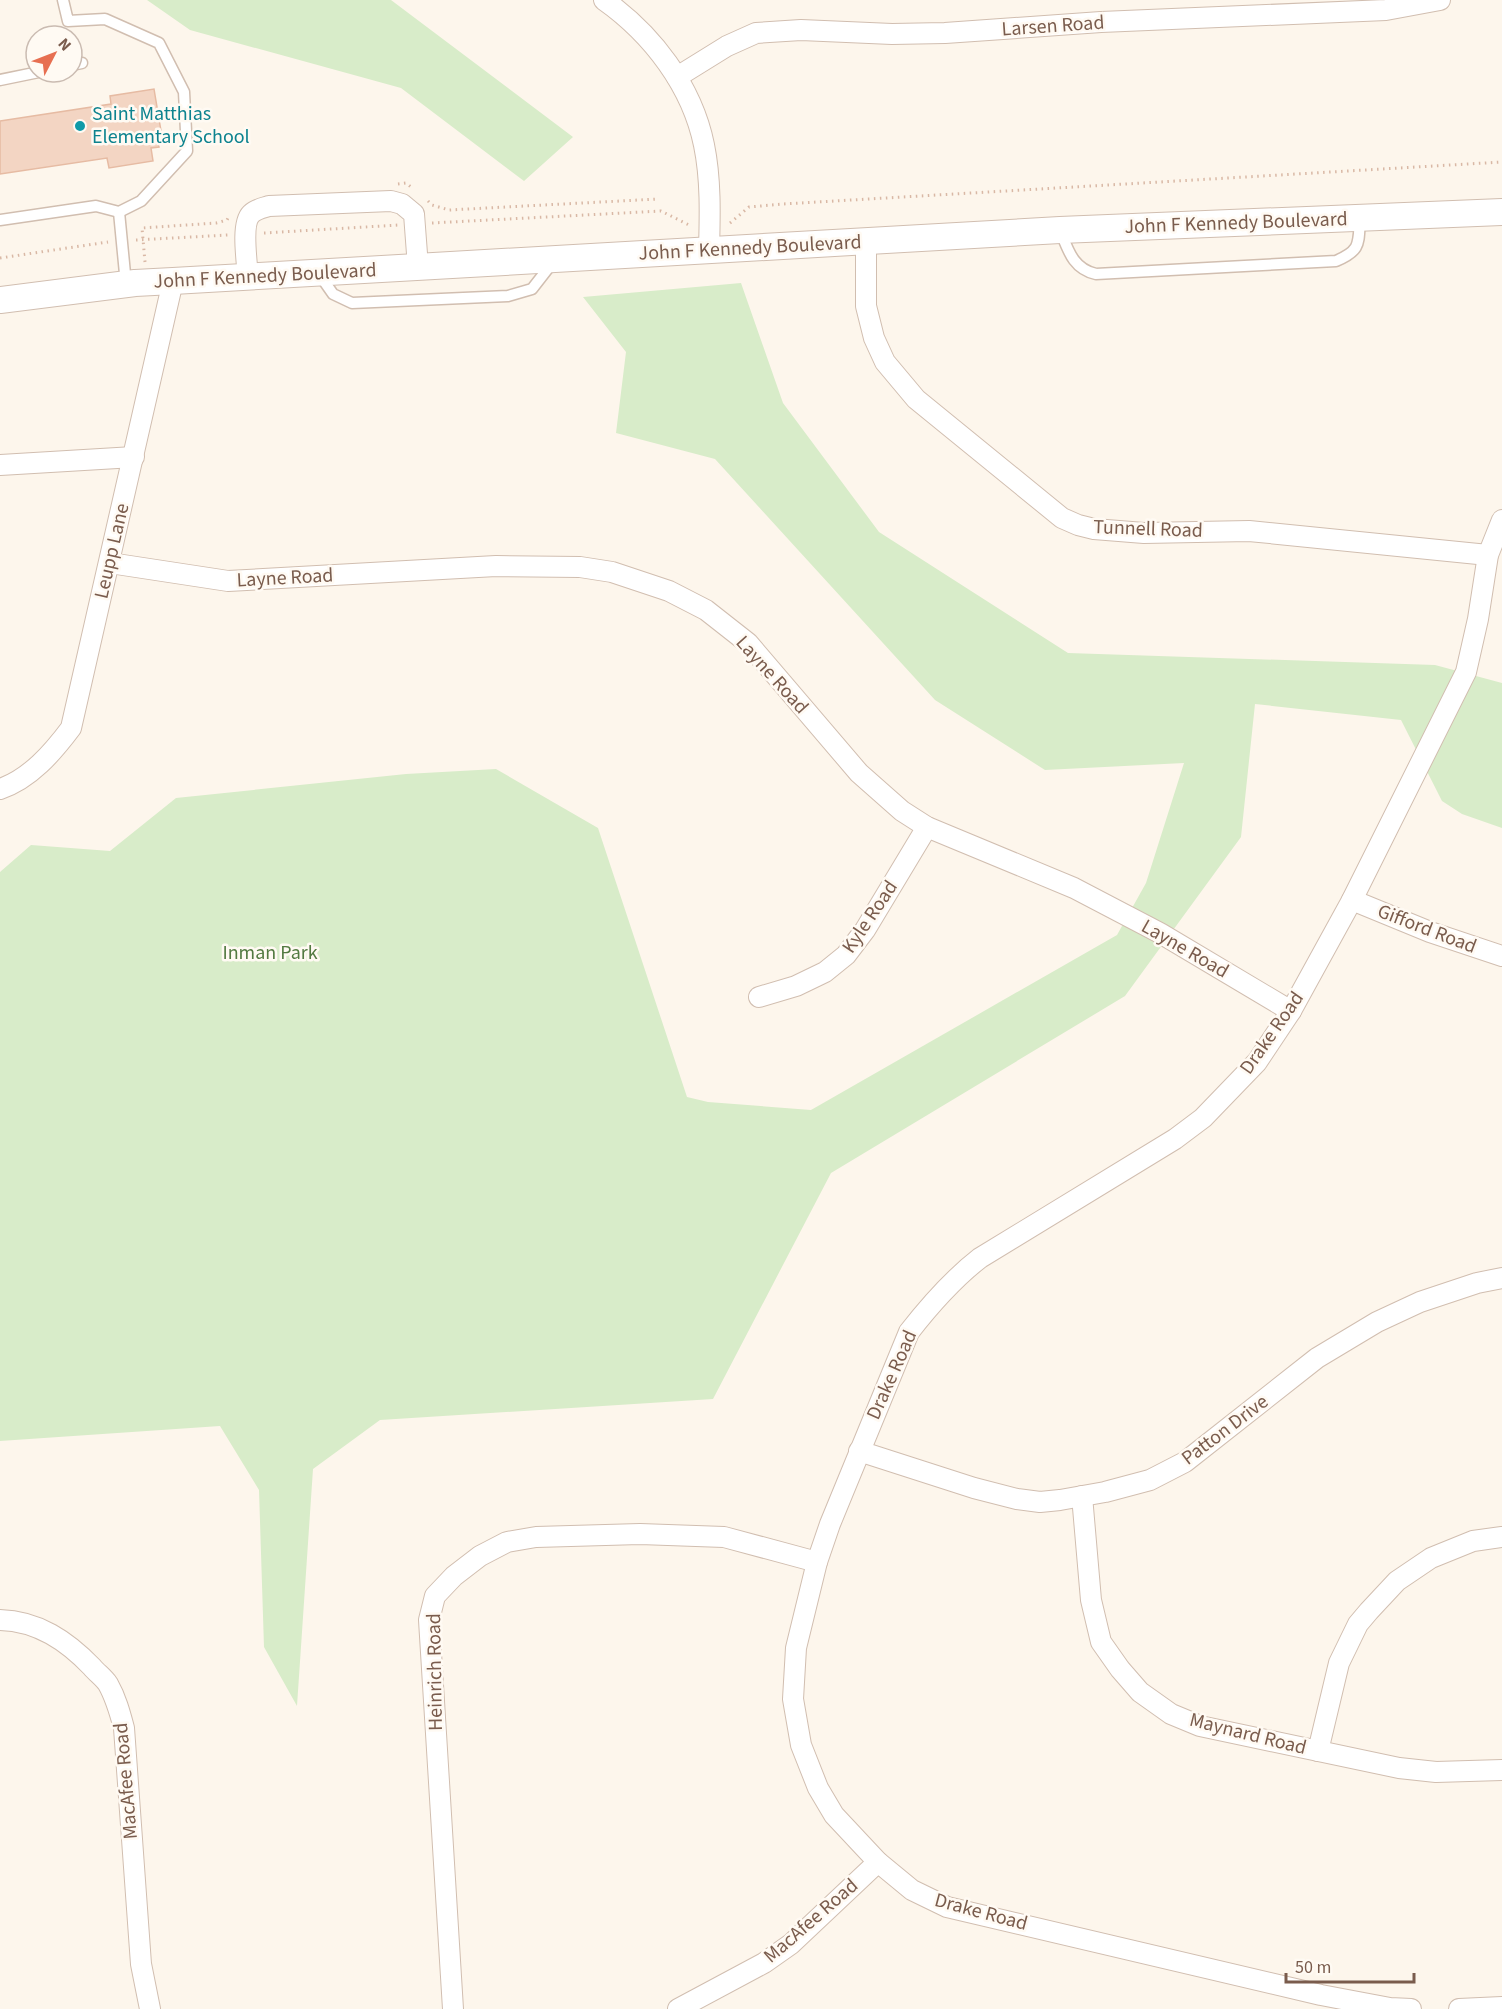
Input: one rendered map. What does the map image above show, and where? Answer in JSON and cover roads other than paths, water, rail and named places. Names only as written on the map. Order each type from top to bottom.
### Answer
[{"type":"street","points":[[604,0],[653,44],[677,77],[693,110],[704,144],[709,186],[709,250]]},
{"type":"street","name":"Larsen Road","points":[[677,77],[727,46],[756,33],[801,30],[892,34],[945,33],[1101,22],[1386,10],[1440,0]]},
{"type":"street","points":[[248,277],[246,222],[251,214],[260,208],[269,207],[391,201],[402,204],[414,214],[418,267]]},
{"type":"street","name":"John F Kennedy Boulevard","points":[[0,300],[173,281],[1060,230],[1502,212]]},
{"type":"street","name":"Tunnell Road","points":[[866,241],[866,306],[874,338],[885,362],[916,399],[1062,518],[1094,529],[1143,533],[1249,531],[1488,555]]},
{"type":"street","name":"Leupp Lane","points":[[0,789],[22,778],[55,749],[71,728],[173,281]]},
{"type":"street","points":[[0,465],[134,458]]},
{"type":"street","name":"Drake Road","points":[[1411,2009],[1390,2008],[1322,1995],[946,1906],[912,1890],[878,1862],[834,1815],[818,1788],[801,1745],[793,1699],[796,1648],[817,1562],[830,1524],[909,1332],[925,1311],[964,1270],[980,1258],[1175,1139],[1203,1118],[1257,1062],[1291,1011],[1352,900],[1466,672],[1478,619],[1488,555],[1502,520]]},
{"type":"street","name":"Layne Road","points":[[110,563],[228,581],[496,566],[580,567],[612,572],[669,591],[706,610],[748,643],[859,773],[902,811],[927,827],[1074,888],[1160,933],[1291,1011]]},
{"type":"street","name":"Kyle Road","points":[[759,997],[796,986],[825,972],[846,956],[866,930],[927,827]]},
{"type":"street","name":"Gifford Road","points":[[1352,900],[1430,932],[1502,956]]},
{"type":"street","name":"Patton Drive","points":[[859,1451],[974,1488],[1017,1499],[1040,1502],[1105,1492],[1150,1480],[1185,1462],[1317,1358],[1377,1322],[1420,1302],[1477,1283],[1502,1278]]},
{"type":"street","name":"Maynard Road","points":[[1082,1496],[1091,1600],[1101,1642],[1140,1692],[1171,1714],[1200,1726],[1399,1768],[1427,1771],[1502,1770]]},
{"type":"street","name":"Heinrich Road","points":[[453,2009],[429,1620],[435,1596],[454,1576],[480,1557],[507,1542],[536,1537],[640,1534],[724,1537],[817,1562]]},
{"type":"street","points":[[1318,1751],[1339,1663],[1358,1624],[1369,1611],[1397,1581],[1431,1558],[1473,1541],[1502,1537]]},
{"type":"street","name":"MacAfee Road","points":[[0,1620],[11,1620],[44,1630],[73,1648],[107,1683],[120,1711],[124,1728],[141,1964],[150,2009]]},
{"type":"street","name":"MacAfee Road","points":[[678,2009],[764,1963],[791,1944],[878,1862]]},
{"type":"street","points":[[1459,2009],[1502,2007]]},
{"type":"lane","points":[[0,220],[96,206],[119,212],[141,201],[188,151],[184,92],[159,43],[105,19],[68,21],[63,0]]},
{"type":"lane","points":[[0,80],[24,75]]},
{"type":"lane","points":[[119,212],[126,285]]},
{"type":"lane","points":[[1060,230],[1072,257],[1084,272],[1096,274],[1336,261],[1350,255],[1358,244],[1360,218]]},
{"type":"lane","points":[[318,273],[333,294],[352,303],[508,296],[532,289],[555,259]]},
{"type":"place","name":"Saint Matthias Elementary School","points":[[80,126]]},
{"type":"park label","name":"Inman Park","points":[[270,953]]}]
